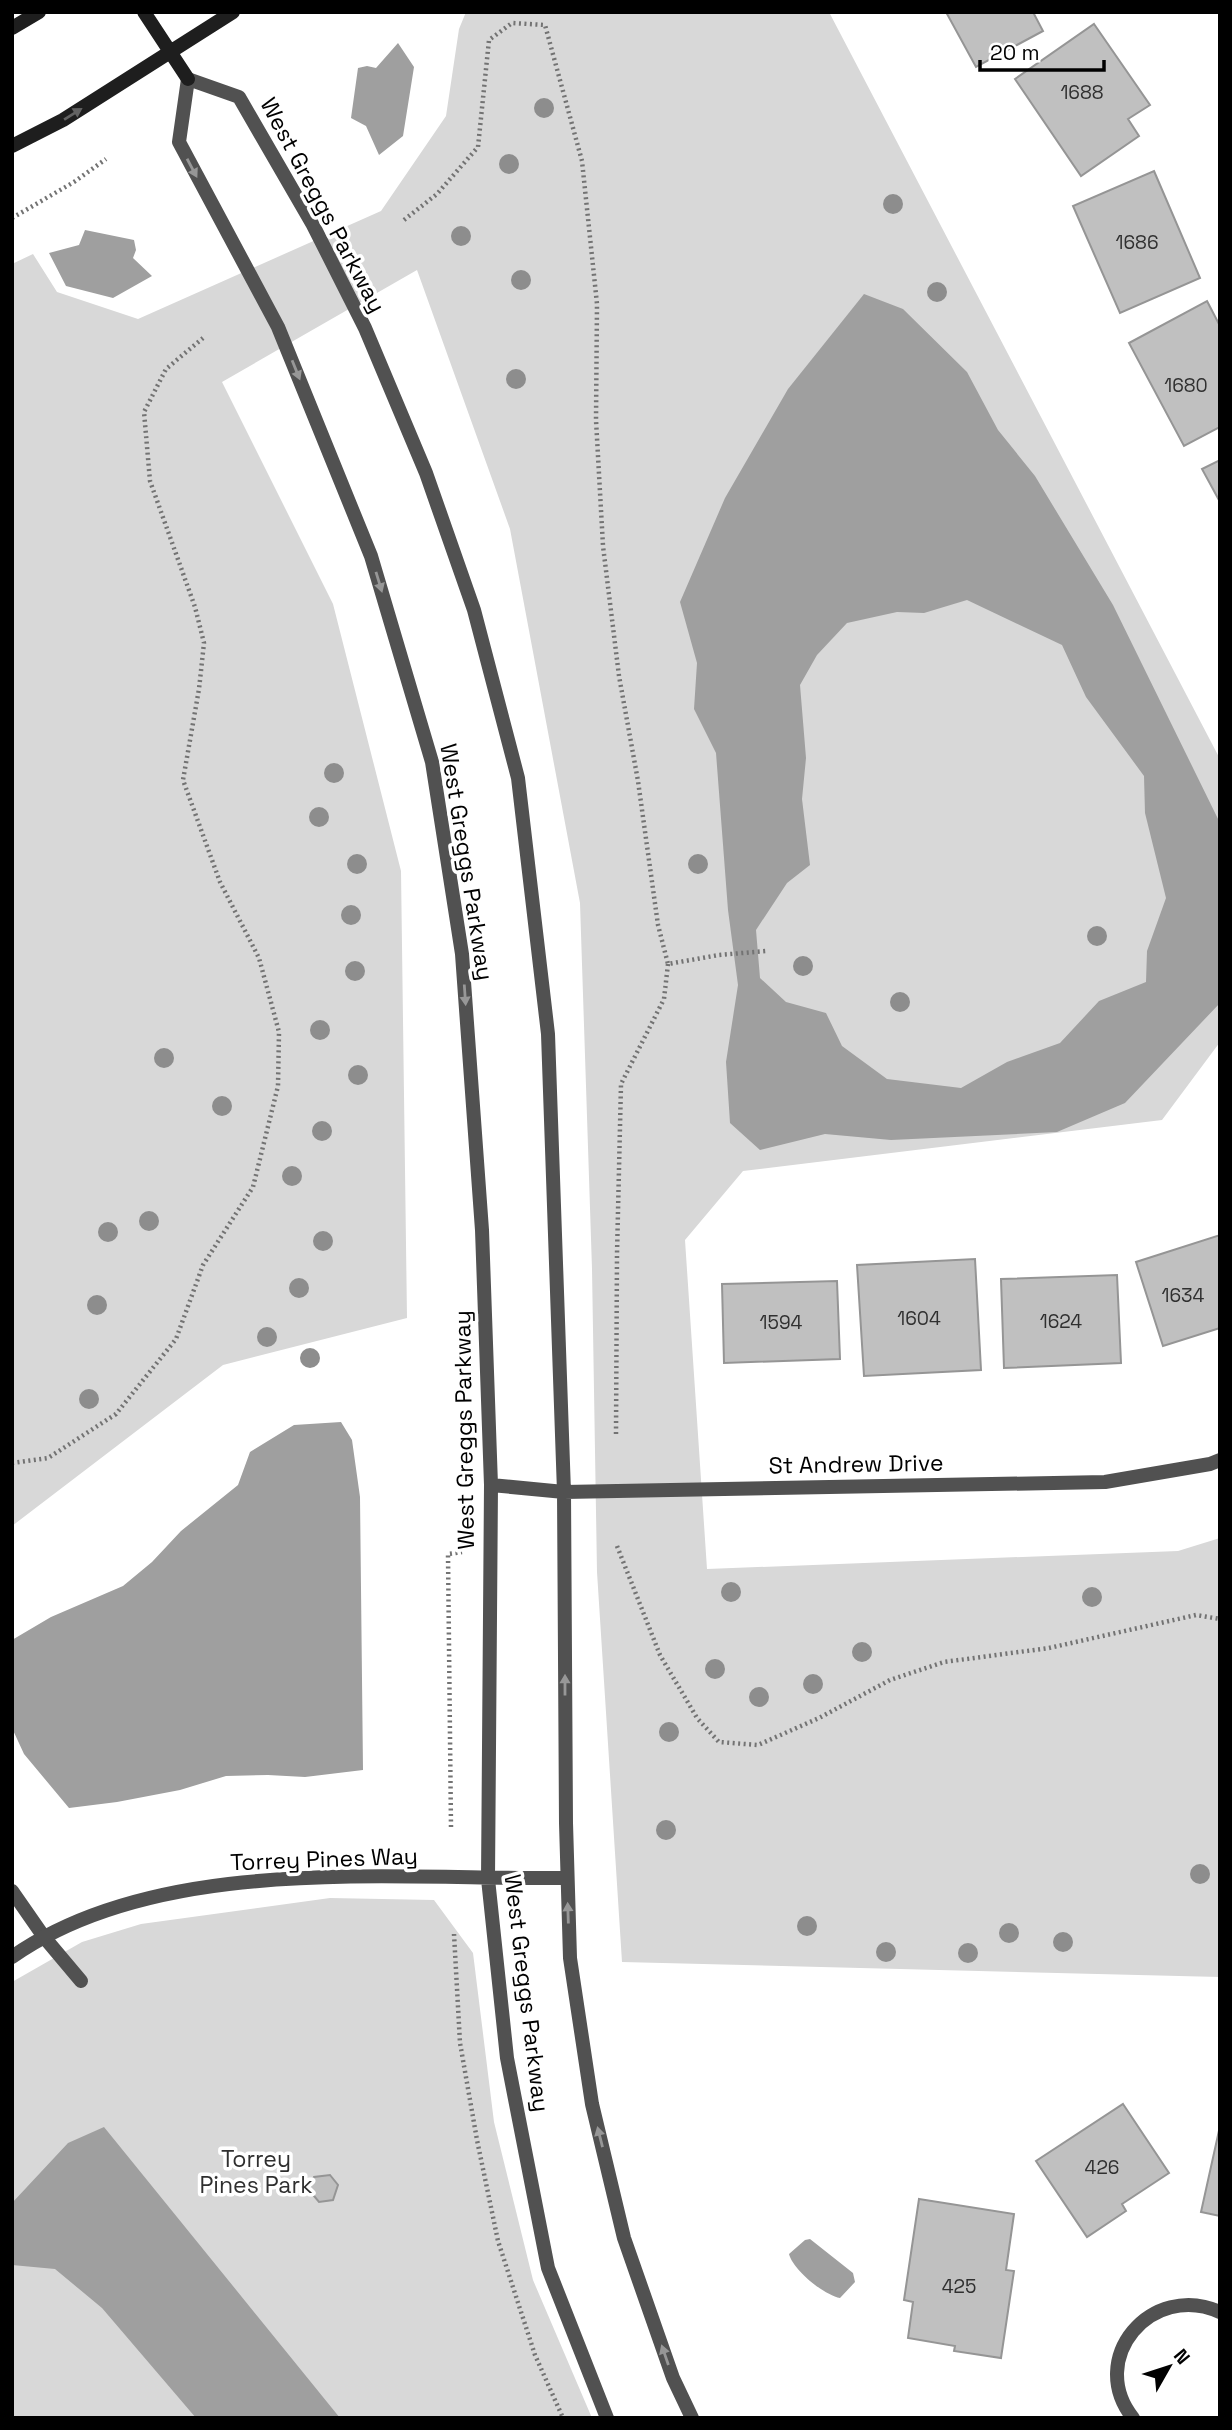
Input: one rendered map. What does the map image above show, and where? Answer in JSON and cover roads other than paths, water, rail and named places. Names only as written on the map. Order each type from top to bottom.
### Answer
[{"type":"main road","points":[[12,28],[39,12]]},
{"type":"main road","points":[[144,12],[188,79]]},
{"type":"main road","points":[[12,146],[63,120],[233,12]]},
{"type":"street","name":"West Greggs Parkway","points":[[607,2418],[548,2268],[508,2057],[488,1879],[491,1485],[482,1230],[462,954],[432,762],[371,556],[289,352],[178,142],[188,79],[239,97],[313,225],[365,328],[426,472],[474,610],[518,778],[548,1034],[564,1492],[570,1958],[592,2104],[624,2238],[673,2378],[692,2418]]},
{"type":"street","name":"St Andrew Drive","points":[[491,1485],[564,1492],[1105,1482],[1220,1460]]},
{"type":"street","name":"Torrey Pines Way","points":[[12,1957],[44,1937],[86,1918],[152,1897],[257,1880],[352,1876],[568,1878]]},
{"type":"street","points":[[12,1891],[44,1937],[81,1980]]},
{"type":"street","points":[[1133,2418],[1126,2409],[1118,2386],[1118,2363],[1126,2340],[1140,2322],[1160,2309],[1182,2304],[1205,2306],[1220,2312]]},
{"type":"park label","name":"Torrey Pines Park","points":[[256,2172]]}]
